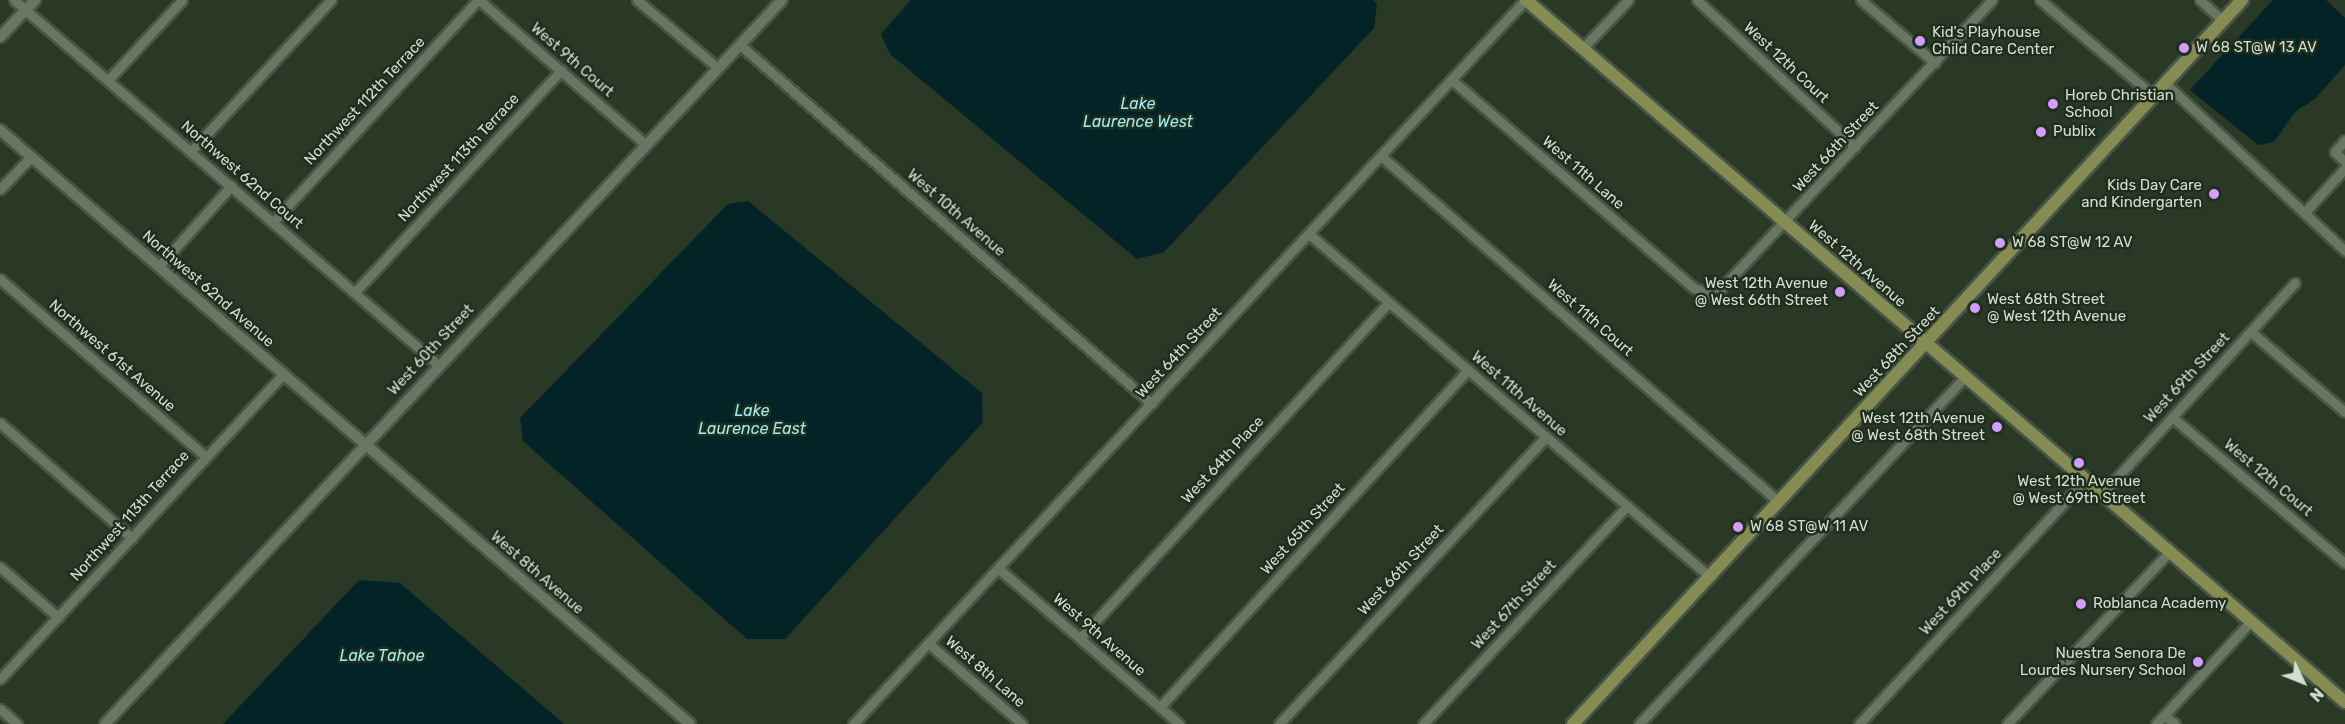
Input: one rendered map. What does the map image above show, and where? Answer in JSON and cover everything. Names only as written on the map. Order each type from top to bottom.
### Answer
[{"type":"main road","name":"West 12th Avenue","points":[[1526,0],[2345,702]]},
{"type":"main road","name":"West 68th Street","points":[[1573,724],[2242,0]]},
{"type":"street","name":"Northwest 62nd Court","points":[[14,0],[437,364]]},
{"type":"street","points":[[0,38],[35,0]]},
{"type":"street","points":[[108,80],[182,0]]},
{"type":"street","points":[[191,151],[331,0]]},
{"type":"street","name":"West 9th Court","points":[[479,0],[645,144]]},
{"type":"street","name":"Northwest 112th Terrace","points":[[273,222],[479,0]]},
{"type":"street","points":[[637,0],[717,68]]},
{"type":"street","name":"West 60th Street","points":[[105,724],[365,445],[437,364],[782,0]]},
{"type":"street","name":"West 64th Street","points":[[857,723],[1526,0]]},
{"type":"street","points":[[1582,48],[1628,0]]},
{"type":"street","name":"West 12th Court","points":[[1697,0],[1855,147]]},
{"type":"street","points":[[1862,0],[1935,63]]},
{"type":"street","name":"West 66th Street","points":[[1694,288],[1714,296],[1722,292],[1992,0]]},
{"type":"street","points":[[2040,0],[2153,95]]},
{"type":"street","points":[[2200,0],[2223,21]]},
{"type":"street","name":"West 10th Avenue","points":[[740,45],[1152,404]]},
{"type":"street","name":"Northwest 113th Terrace","points":[[355,292],[561,70]]},
{"type":"street","name":"West 11th Lane","points":[[1452,80],[1694,288]]},
{"type":"street","points":[[2165,82],[2345,251]]},
{"type":"street","points":[[0,130],[30,157],[0,189]]},
{"type":"street","points":[[2345,140],[2334,153],[2345,162]]},
{"type":"street","name":"West 11th Court","points":[[1381,156],[1779,502]]},
{"type":"street","name":"Northwest 62nd Avenue","points":[[30,157],[365,445]]},
{"type":"street","points":[[2305,212],[2345,168]]},
{"type":"street","points":[[159,266],[231,186]]},
{"type":"street","name":"West 11th Avenue","points":[[1309,234],[1710,577]]},
{"type":"street","name":"Northwest 61st Avenue","points":[[0,279],[205,456]]},
{"type":"street","name":"West 69th Street","points":[[2102,494],[2295,283]]},
{"type":"street","name":"West 64th Place","points":[[1080,638],[1389,302]]},
{"type":"street","points":[[2251,332],[2345,412]]},
{"type":"street","name":"West 65th Street","points":[[1160,707],[1468,370]]},
{"type":"street","name":"Northwest 113th Terrace","points":[[0,679],[283,374]]},
{"type":"street","points":[[1640,724],[1965,377]]},
{"type":"street","name":"West 12th Court","points":[[2172,417],[2345,563]]},
{"type":"street","points":[[0,423],[132,538]]},
{"type":"street","name":"West 66th Street","points":[[1279,724],[1546,437]]},
{"type":"street","name":"West 8th Avenue","points":[[365,445],[690,724]]},
{"type":"street","name":"West 69th Place","points":[[1859,724],[2085,480]]},
{"type":"street","name":"West 67th Street","points":[[1423,724],[1627,506]]},
{"type":"street","points":[[2007,724],[2169,552]]},
{"type":"street","points":[[0,567],[58,617]]},
{"type":"street","name":"West 9th Avenue","points":[[999,569],[1179,724]]},
{"type":"street","points":[[2156,724],[2251,621]]},
{"type":"street","name":"West 8th Lane","points":[[929,644],[1022,724]]},
{"type":"street","points":[[0,709],[17,724]]},
{"type":"street","points":[[2164,715],[2175,724]]},
{"type":"water","name":"Lake Laurence West","points":[[911,0],[1373,0],[1377,4],[1374,28],[1164,252],[1137,259],[890,54],[881,34]]},
{"type":"water","points":[[2273,0],[2326,0],[2345,18],[2345,65],[2315,99],[2296,111],[2274,142],[2258,145],[2190,90]]},
{"type":"water","name":"Lake Laurence East","points":[[748,201],[982,393],[983,422],[785,639],[747,639],[523,441],[520,418],[728,204]]},
{"type":"water","name":"Lake Tahoe","points":[[359,580],[400,583],[564,724],[223,724]]},
{"type":"place","name":"Kid's Playhouse Child Care Center","points":[[1920,41]]},
{"type":"place","name":"W 68 ST@W 13 AV","points":[[2184,48]]},
{"type":"place","name":"Horeb Christian School","points":[[2053,104]]},
{"type":"place","name":"Publix","points":[[2041,132]]},
{"type":"place","name":"Kids Day Care and Kindergarten","points":[[2214,194]]},
{"type":"place","name":"W 68 ST@W 12 AV","points":[[2000,243]]},
{"type":"place","name":"West 12th Avenue @ West 66th Street","points":[[1840,292]]},
{"type":"place","name":"West 68th Street @ West 12th Avenue","points":[[1975,308]]},
{"type":"place","name":"West 12th Avenue @ West 68th Street","points":[[1997,427]]},
{"type":"place","name":"West 12th Avenue @ West 69th Street","points":[[2079,463]]},
{"type":"place","name":"W 68 ST@W 11 AV","points":[[1738,527]]},
{"type":"place","name":"Roblanca Academy","points":[[2081,604]]},
{"type":"place","name":"Nuestra Senora De Lourdes Nursery School","points":[[2198,662]]}]
